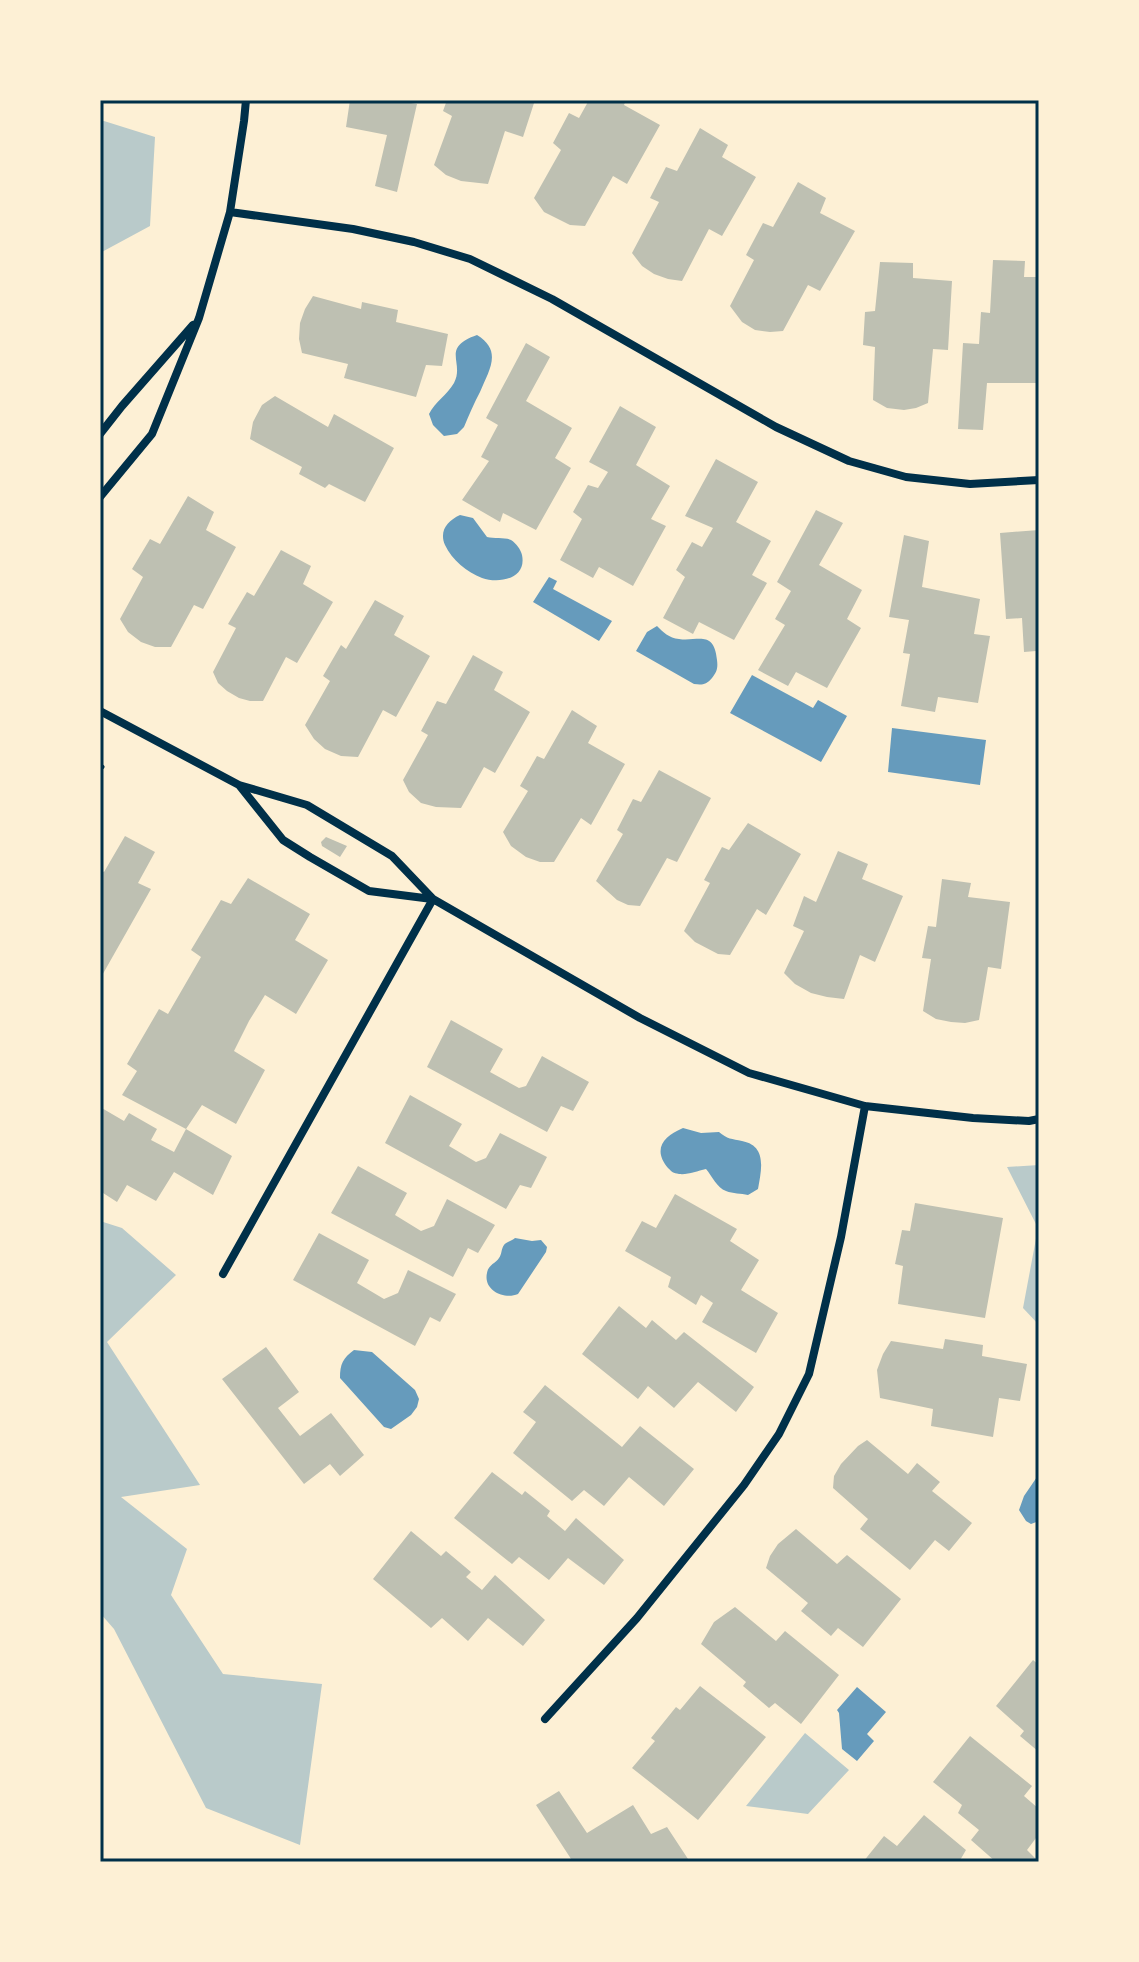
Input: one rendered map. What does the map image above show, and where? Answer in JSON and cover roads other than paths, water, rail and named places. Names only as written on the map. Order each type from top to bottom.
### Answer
[{"type":"street","points":[[100,497],[152,434],[199,318],[230,212],[246,100]]},
{"type":"street","points":[[230,212],[353,229],[414,242],[470,259],[552,299],[776,427],[849,461],[906,477],[970,484],[1039,480]]},
{"type":"street","points":[[100,434],[199,318]]},
{"type":"street","points":[[100,711],[239,785],[307,805],[392,856],[433,899],[640,1018],[749,1073],[865,1106],[973,1118],[1039,1119]]},
{"type":"street","points":[[239,785],[283,840],[310,857],[369,891],[433,899]]},
{"type":"street","points":[[223,1274],[433,899]]},
{"type":"street","points":[[545,1719],[637,1618],[744,1485],[779,1434],[809,1374],[841,1237],[865,1106]]},
{"type":"water","points":[[477,335],[490,348],[490,369],[464,427],[457,434],[444,436],[433,425],[429,414],[454,383],[459,345]]},
{"type":"water","points":[[460,515],[473,518],[487,537],[509,539],[515,543],[521,553],[520,570],[510,578],[489,580],[471,572],[456,560],[445,545],[443,535],[448,523]]},
{"type":"water","points":[[549,577],[557,581],[553,589],[612,621],[599,641],[533,602]]},
{"type":"water","points":[[657,626],[672,637],[704,639],[712,644],[717,665],[710,680],[704,684],[694,684],[636,651],[647,632]]},
{"type":"water","points":[[752,675],[813,708],[818,700],[847,716],[821,762],[730,713]]},
{"type":"water","points":[[892,728],[986,740],[980,785],[888,772]]},
{"type":"water","points":[[683,1128],[701,1133],[719,1132],[756,1148],[761,1160],[758,1189],[748,1195],[731,1193],[717,1185],[706,1169],[679,1174],[668,1168],[661,1155],[662,1144]]},
{"type":"water","points":[[515,1238],[541,1240],[547,1247],[518,1294],[507,1296],[491,1289],[487,1273],[498,1260],[504,1245]]},
{"type":"water","points":[[354,1350],[372,1352],[415,1390],[419,1399],[417,1407],[391,1429],[384,1427],[340,1378],[343,1362]]},
{"type":"water","points":[[1039,1474],[1039,1521],[1031,1524],[1019,1510],[1024,1496]]},
{"type":"water","points":[[857,1687],[886,1712],[867,1734],[874,1741],[857,1761],[842,1749],[837,1710]]}]
